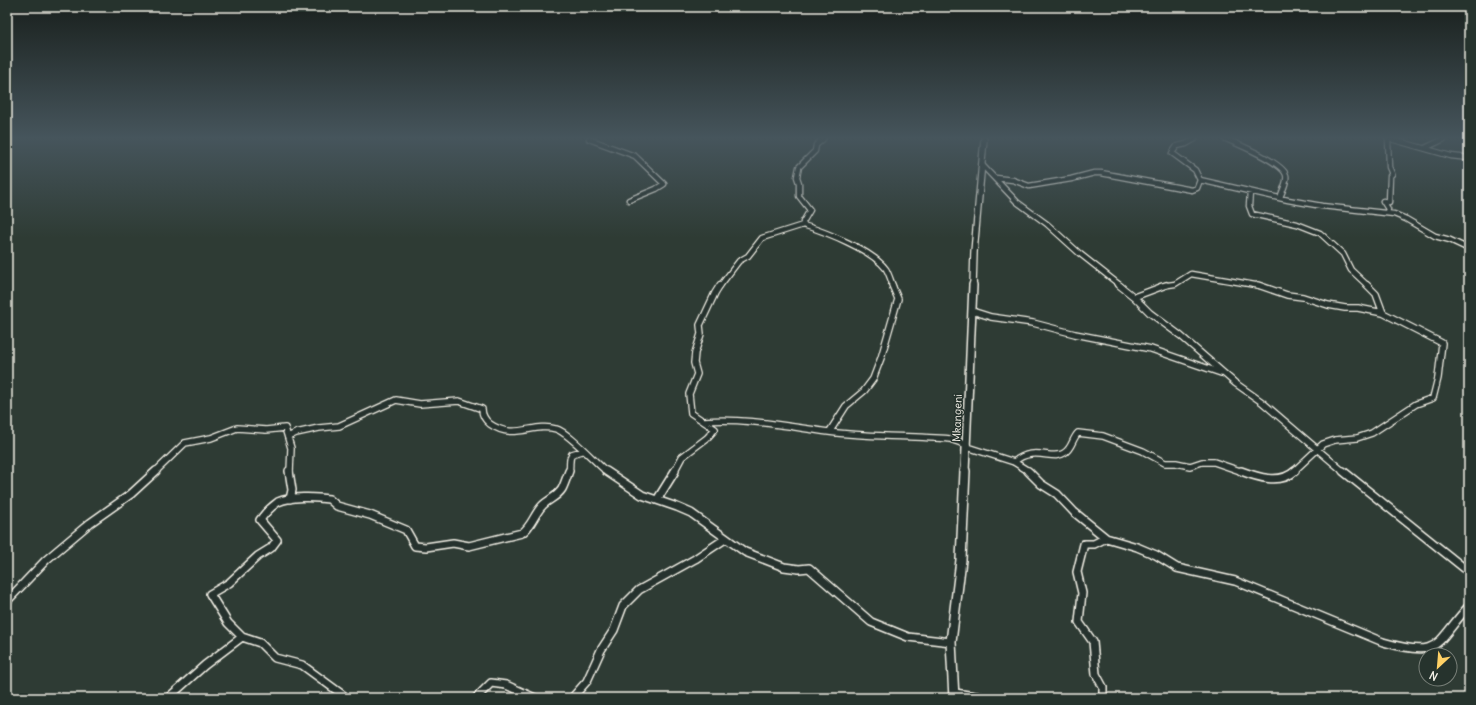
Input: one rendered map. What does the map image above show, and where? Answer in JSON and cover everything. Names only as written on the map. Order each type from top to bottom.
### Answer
[{"type":"street","points":[[629,200],[635,196],[661,187],[664,184],[651,172]]},
{"type":"street","points":[[797,172],[800,183],[800,199],[810,210],[803,222],[803,225]]},
{"type":"street","name":"Mkangeni","points":[[955,696],[952,642],[961,560],[974,252],[982,172]]},
{"type":"street","points":[[989,172],[1017,202],[1052,228],[1079,253],[1134,297],[1150,313],[1181,336],[1225,374],[1262,402],[1316,449],[1469,572]]},
{"type":"street","points":[[996,178],[1013,180],[1029,186],[1071,179],[1094,173],[1101,173],[1189,190],[1197,188],[1200,180],[1196,172]]},
{"type":"street","points":[[1280,198],[1281,192],[1287,182],[1286,176],[1283,172]]},
{"type":"street","points":[[1387,214],[1388,209],[1383,201],[1389,202],[1391,172]]},
{"type":"street","points":[[1200,180],[1250,192],[1322,206],[1387,214],[1406,219],[1435,236],[1450,240],[1469,249]]},
{"type":"street","points":[[1250,192],[1249,206],[1252,214],[1320,232],[1343,254],[1351,270],[1376,294],[1383,313]]},
{"type":"street","points":[[657,500],[668,484],[682,457],[707,438],[714,430],[704,421],[691,413],[688,404],[689,394],[697,374],[694,363],[695,353],[701,334],[700,325],[716,293],[735,265],[748,256],[765,235],[779,234],[803,225],[849,243],[876,259],[886,269],[893,292],[898,299],[881,358],[873,379],[864,391],[846,406],[830,431]]},
{"type":"street","points":[[1014,462],[1016,458],[1036,452],[1055,455],[1065,454],[1070,449],[1074,437],[1078,433],[1103,436],[1143,451],[1165,463],[1176,463],[1190,466],[1197,462],[1207,461],[1248,474],[1276,479],[1287,477],[1292,474],[1322,444],[1335,440],[1357,438],[1372,433],[1416,404],[1433,398],[1438,386],[1438,367],[1442,343],[1383,313],[1358,308],[1345,308],[1328,305],[1303,297],[1287,295],[1254,284],[1191,274],[1174,284],[1162,286],[1134,297]]},
{"type":"street","points":[[972,311],[991,317],[1033,323],[1151,349],[1225,374]]},
{"type":"street","points":[[288,437],[296,433],[319,428],[339,426],[396,400],[408,404],[422,405],[456,400],[471,404],[482,409],[482,414],[486,422],[503,430],[514,432],[540,426],[554,428],[568,435],[582,451],[638,493],[682,509],[702,521],[725,539],[747,553],[785,568],[800,570],[808,568],[871,622],[908,637],[952,642]]},
{"type":"street","points":[[704,421],[716,420],[777,425],[839,433],[950,439],[1014,462],[1057,494],[1074,512],[1106,538],[1137,547],[1156,555],[1177,568],[1235,581],[1377,639],[1401,647],[1416,650],[1430,647],[1440,642],[1469,606]]},
{"type":"street","points":[[7,601],[46,560],[90,523],[131,494],[185,443],[211,438],[237,428],[266,430],[285,428],[291,448],[289,468],[292,490],[290,499]]},
{"type":"street","points":[[347,698],[302,665],[275,658],[260,643],[242,637],[228,623],[210,594],[229,583],[258,556],[271,548],[277,540],[260,520],[268,510],[279,502],[290,499],[321,498],[329,500],[337,506],[388,521],[406,530],[415,546],[426,547],[453,543],[469,546],[522,533],[528,528],[534,516],[562,489],[570,468],[569,460],[572,454],[582,451]]},
{"type":"street","points":[[1103,698],[1103,687],[1096,674],[1093,642],[1079,622],[1082,593],[1078,572],[1084,544],[1094,544],[1106,538]]},
{"type":"street","points":[[572,698],[587,681],[601,650],[614,630],[623,606],[639,590],[695,559],[725,539]]},
{"type":"street","points":[[168,698],[205,665],[242,637]]},
{"type":"street","points":[[476,698],[491,683],[506,685],[535,698]]},
{"type":"street","points":[[955,696],[989,698]]}]
